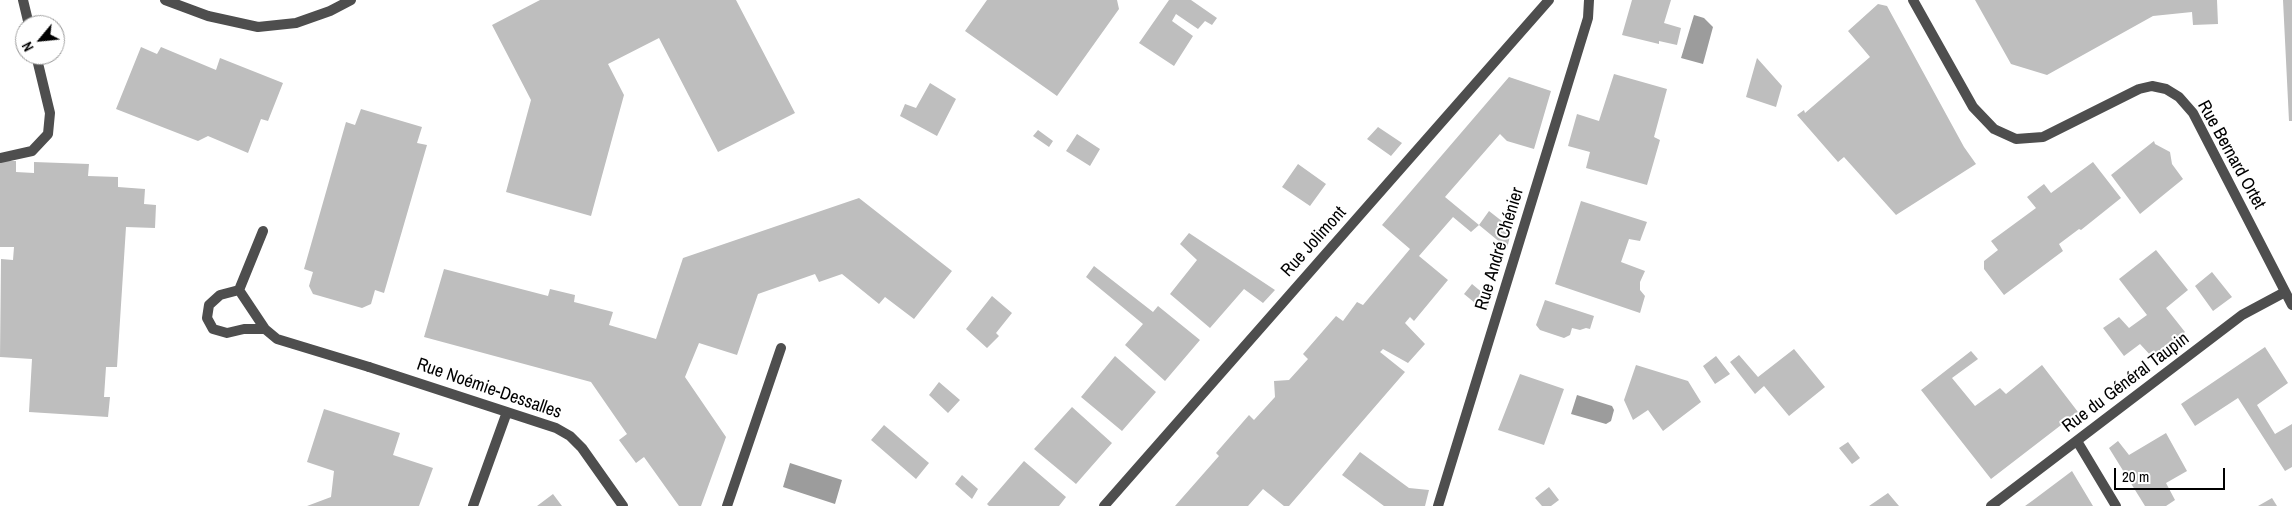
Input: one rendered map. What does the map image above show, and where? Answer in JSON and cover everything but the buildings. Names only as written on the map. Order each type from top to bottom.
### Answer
[{"type":"street","points":[[23,0],[27,15]]},
{"type":"street","points":[[165,0],[208,16],[258,27],[296,23],[330,11],[351,0]]},
{"type":"street","name":"Rue Jolimont","points":[[1104,506],[1548,0]]},
{"type":"street","name":"Rue André Chénier","points":[[1438,506],[1588,18],[1589,0]]},
{"type":"street","name":"Rue Bernard Ortet","points":[[1913,0],[1972,107],[1994,130],[2016,139],[2044,137],[2139,89],[2152,86],[2166,89],[2179,96],[2193,113],[2292,305]]},
{"type":"street","points":[[0,158],[32,152],[48,134],[50,113],[38,65]]},
{"type":"street","points":[[238,290],[263,232]]},
{"type":"street","points":[[238,290],[220,295],[210,305],[207,318],[213,329],[227,333],[265,329]]},
{"type":"street","points":[[238,290],[265,329]]},
{"type":"street","name":"Rue du Général Taupin","points":[[1991,506],[2242,315],[2285,292]]},
{"type":"street","name":"Rue Noémie-Dessalles","points":[[265,329],[277,339],[556,428],[570,436],[582,448],[624,506]]},
{"type":"street","points":[[727,506],[781,348]]},
{"type":"street","points":[[473,506],[507,412]]},
{"type":"street","points":[[2076,441],[2116,506]]},
{"type":"shaded area","points":[[1694,15],[1704,18],[1713,27],[1703,64],[1681,58]]},
{"type":"shaded area","points":[[1577,395],[1612,406],[1614,410],[1611,421],[1606,424],[1571,414]]},
{"type":"shaded area","points":[[790,463],[842,480],[835,504],[783,487]]}]
